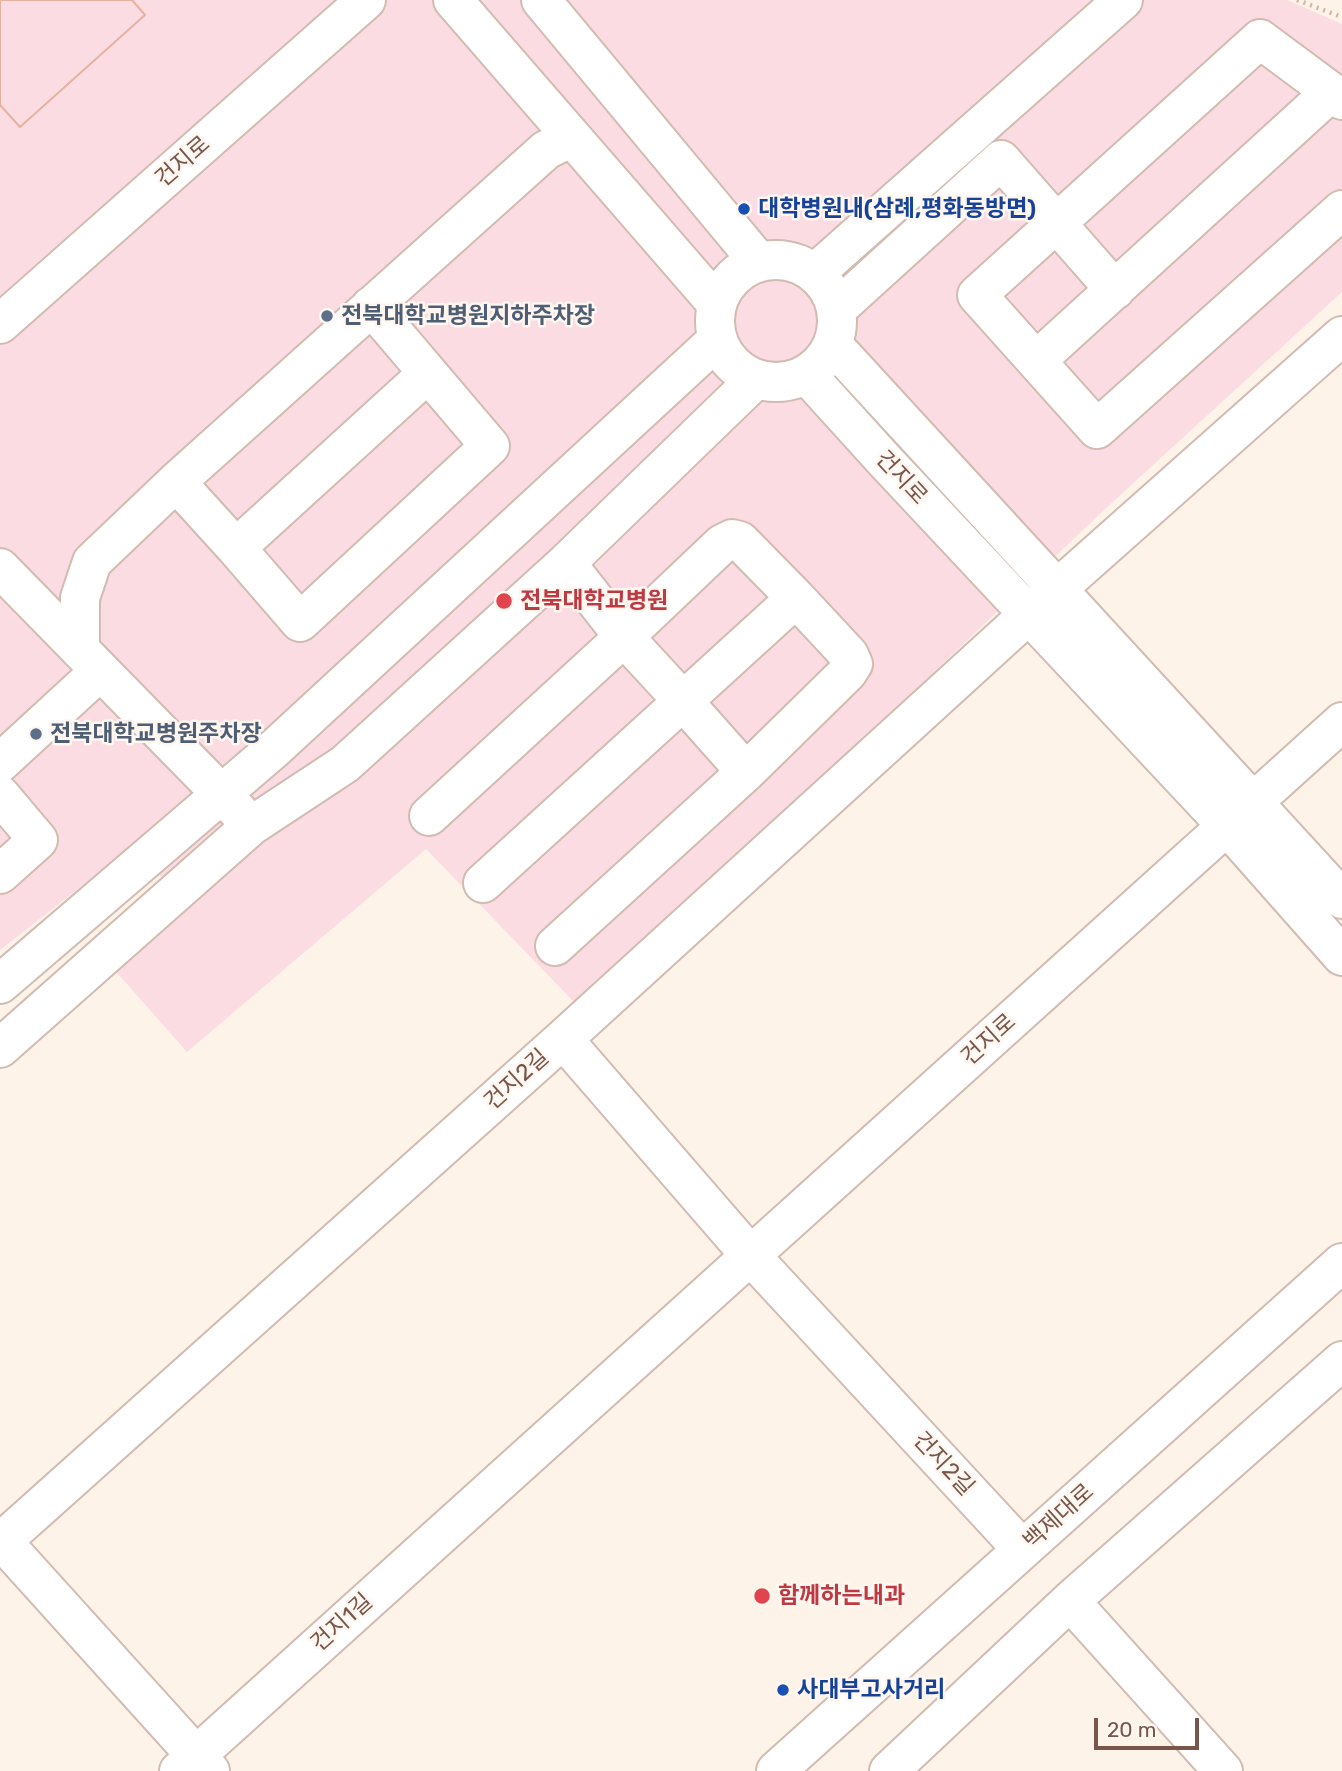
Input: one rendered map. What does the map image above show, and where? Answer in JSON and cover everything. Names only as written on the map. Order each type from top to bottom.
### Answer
[{"type":"street","name":"건지로","points":[[0,324],[366,0]]},
{"type":"street","points":[[453,0],[716,303]]},
{"type":"street","points":[[541,0],[758,261]]},
{"type":"street","points":[[1001,160],[835,327],[821,363],[807,375],[786,382],[755,380],[736,369],[726,359],[716,340],[713,324],[716,303],[727,282],[743,268],[758,261],[780,259],[797,262],[815,273],[1123,0]]},
{"type":"street","points":[[1037,360],[1337,96],[1260,39],[977,295],[1097,429],[1342,210]]},
{"type":"street","points":[[975,131],[1115,290]]},
{"type":"street","points":[[90,661],[80,598],[92,562],[176,482],[546,150],[572,137]]},
{"type":"street","name":"건지로","points":[[815,273],[829,289],[835,327],[913,433],[1058,588],[1240,814],[1342,956]]},
{"type":"street","points":[[176,482],[300,622],[490,446],[371,306]]},
{"type":"street","points":[[563,1039],[1029,614],[1342,337]]},
{"type":"street","points":[[0,984],[274,749],[716,340]]},
{"type":"street","points":[[236,548],[428,373]]},
{"type":"street","name":"건지로","points":[[807,375],[1029,614],[1240,814],[1342,899]]},
{"type":"street","points":[[0,1048],[251,826],[345,764],[566,563],[755,380]]},
{"type":"street","points":[[429,816],[722,544],[732,539],[740,541],[796,598],[849,655],[853,664],[746,772],[555,946]]},
{"type":"street","points":[[566,563],[624,637],[746,772]]},
{"type":"street","points":[[0,568],[251,826]]},
{"type":"street","points":[[483,883],[796,598]]},
{"type":"street","points":[[0,762],[90,661]]},
{"type":"street","name":"건지로","points":[[750,1255],[1342,722]]},
{"type":"street","points":[[0,795],[38,840],[0,874]]},
{"type":"street","name":"건지2길","points":[[289,1285],[563,1039],[750,1255],[1022,1549]]},
{"type":"street","name":"건지1길","points":[[289,1285],[1,1542],[195,1766],[488,1492],[750,1255]]},
{"type":"street","name":"백제대로","points":[[776,1771],[1342,1263]]},
{"type":"street","points":[[889,1771],[1070,1601],[1342,1362]]},
{"type":"street","points":[[1070,1601],[1223,1771]]},
{"type":"path","points":[[1297,0],[1342,17]]},
{"type":"shaded area","name":"전북대학교병원","points":[[0,0],[1287,0],[1342,24],[1342,292],[575,1003],[426,849],[187,1052],[97,950],[167,884],[134,845],[0,950]]},
{"type":"building","points":[[0,0],[132,0],[145,15],[20,127],[0,105]]},
{"type":"building","points":[[0,0],[132,0],[145,15],[20,127],[0,105]]},
{"type":"place","name":"대학병원내(삼례,평화동방면)","points":[[744,209]]},
{"type":"place","name":"전북대학교병원지하주차장","points":[[327,316]]},
{"type":"place","name":"전북대학교병원","points":[[504,601]]},
{"type":"place","name":"전북대학교병원주차장","points":[[36,734]]},
{"type":"place","name":"함께하는내과","points":[[762,1596]]},
{"type":"place","name":"사대부고사거리","points":[[783,1690]]}]
